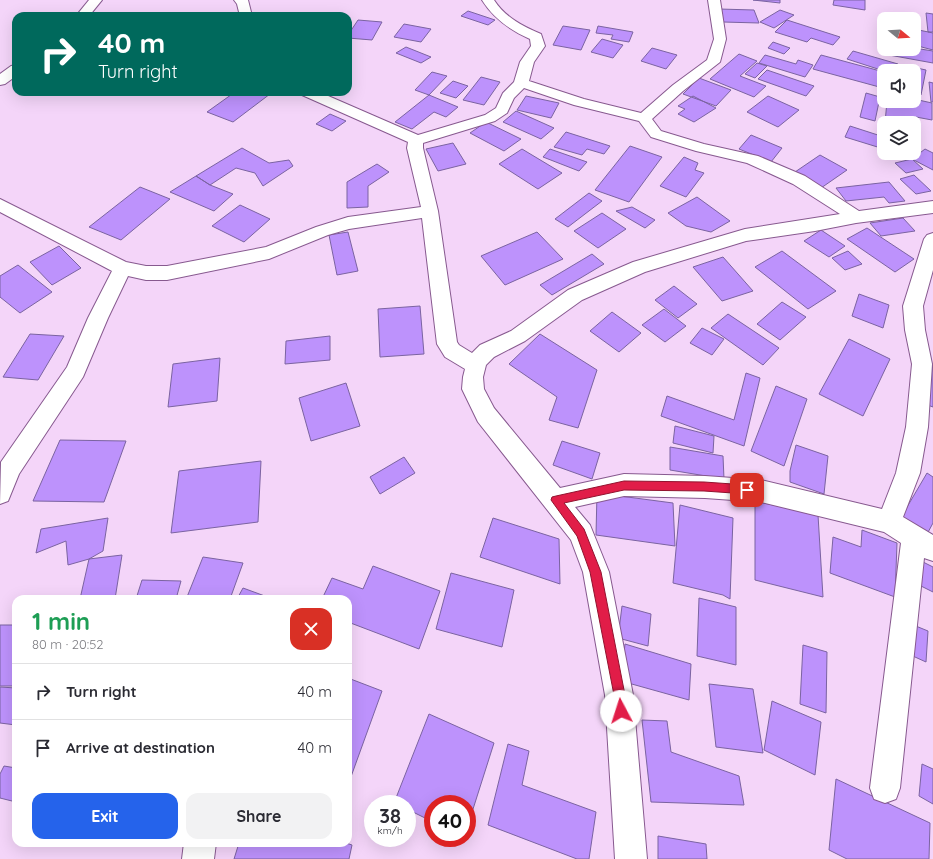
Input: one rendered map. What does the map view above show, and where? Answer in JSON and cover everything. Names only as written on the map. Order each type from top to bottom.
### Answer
[{"type":"street","points":[[86,12],[96,0]]},
{"type":"street","points":[[240,0],[243,2],[245,12]]},
{"type":"street","points":[[316,96],[416,140],[490,118],[502,110],[508,96],[521,83],[527,62],[538,46],[536,37],[517,29],[503,20],[488,0]]},
{"type":"street","points":[[644,118],[678,88],[713,62],[720,39],[714,0]]},
{"type":"street","points":[[0,81],[12,73]]},
{"type":"street","points":[[521,83],[579,102],[644,118],[656,134],[701,148],[752,159],[799,180],[856,217]]},
{"type":"street","points":[[416,140],[415,148],[420,162],[430,211],[447,344],[452,351],[476,365]]},
{"type":"street","points":[[0,205],[122,268],[146,273],[167,273],[269,253],[322,231],[348,223],[430,211]]},
{"type":"street","points":[[631,859],[620,695],[596,572],[581,533],[486,414],[473,389],[473,377],[479,358],[487,351],[518,336],[575,295],[639,267],[745,235],[815,225],[856,217],[933,207]]},
{"type":"street","points":[[889,522],[908,473],[917,427],[922,364],[915,330],[913,306],[933,239]]},
{"type":"street","points":[[0,493],[5,468],[76,371],[98,318],[122,268]]},
{"type":"street","points":[[556,500],[624,486],[704,486],[761,491],[889,522],[923,543],[885,788]]},
{"type":"street","points":[[198,859],[200,847]]},
{"type":"building","points":[[753,0],[780,0],[780,3]]},
{"type":"building","points":[[834,0],[865,0],[865,10],[833,5]]},
{"type":"building","points":[[719,9],[754,10],[759,23],[723,22]]},
{"type":"building","points":[[780,10],[794,15],[774,28],[760,22]]},
{"type":"building","points":[[468,11],[495,20],[488,25],[461,16]]},
{"type":"building","points":[[926,13],[933,14],[933,32],[928,32]]},
{"type":"building","points":[[358,20],[382,22],[372,40],[352,38],[352,29]]},
{"type":"building","points":[[787,20],[840,37],[833,45],[811,38],[807,42],[775,32]]},
{"type":"building","points":[[404,24],[431,29],[421,42],[394,37]]},
{"type":"building","points":[[563,26],[590,30],[581,50],[553,45]]},
{"type":"building","points":[[598,26],[633,32],[629,42],[611,39],[613,35],[596,33]]},
{"type":"building","points":[[921,30],[933,33],[933,50],[921,47]]},
{"type":"building","points":[[602,39],[623,45],[613,58],[591,52]]},
{"type":"building","points":[[773,42],[790,48],[784,54],[768,48]]},
{"type":"building","points":[[406,47],[431,57],[421,63],[396,53]]},
{"type":"building","points":[[652,48],[677,55],[666,69],[641,61]]},
{"type":"building","points":[[921,49],[933,51],[933,63],[894,56],[921,56]]},
{"type":"building","points":[[853,51],[898,64],[877,64],[877,69],[847,59]]},
{"type":"building","points":[[739,54],[757,61],[740,76],[766,86],[754,97],[710,79]]},
{"type":"building","points":[[765,55],[796,64],[798,60],[813,65],[805,77],[759,63]]},
{"type":"building","points":[[821,55],[877,70],[877,86],[813,69]]},
{"type":"building","points":[[757,63],[767,66],[755,78],[745,74]]},
{"type":"building","points":[[921,69],[926,70],[921,95]]},
{"type":"building","points":[[767,70],[814,86],[806,96],[758,79]]},
{"type":"building","points":[[432,72],[447,76],[429,95],[415,90]]},
{"type":"building","points":[[481,77],[500,82],[484,105],[463,100]]},
{"type":"building","points":[[699,78],[731,90],[716,106],[683,94]]},
{"type":"building","points":[[453,81],[468,86],[456,98],[440,93]]},
{"type":"building","points":[[929,82],[933,83],[933,102],[931,102]]},
{"type":"building","points":[[866,93],[877,96],[878,108],[875,121],[860,117]]},
{"type":"building","points":[[429,95],[458,107],[446,117],[434,112],[412,129],[395,122]]},
{"type":"building","points":[[229,96],[267,96],[233,122],[207,112]]},
{"type":"building","points":[[526,96],[559,103],[551,118],[517,110]]},
{"type":"building","points":[[693,96],[716,108],[694,122],[678,114],[685,109],[678,106]]},
{"type":"building","points":[[768,96],[799,110],[778,127],[747,112]]},
{"type":"building","points":[[921,101],[932,103],[932,120],[921,118],[921,116],[886,116],[886,108],[921,108]]},
{"type":"building","points":[[516,111],[554,128],[541,139],[503,122]]},
{"type":"building","points":[[330,114],[346,121],[332,131],[316,124]]},
{"type":"building","points":[[486,122],[521,139],[504,151],[470,133]]},
{"type":"building","points":[[850,126],[877,135],[877,147],[845,137]]},
{"type":"building","points":[[566,132],[610,146],[604,154],[587,149],[582,155],[554,147]]},
{"type":"building","points":[[751,135],[782,148],[771,162],[739,149]]},
{"type":"building","points":[[453,143],[466,164],[438,171],[426,149]]},
{"type":"building","points":[[630,146],[662,157],[629,202],[595,190]]},
{"type":"building","points":[[242,148],[269,163],[289,160],[293,166],[263,186],[255,173],[236,168],[210,185],[196,176]]},
{"type":"building","points":[[522,149],[562,173],[538,189],[499,164]]},
{"type":"building","points":[[550,149],[587,162],[579,171],[543,157]]},
{"type":"building","points":[[925,149],[933,153],[933,170],[914,160],[921,160],[921,152]]},
{"type":"building","points":[[820,155],[847,170],[821,188],[795,172]]},
{"type":"building","points":[[684,157],[698,163],[695,170],[704,173],[686,197],[660,186]]},
{"type":"building","points":[[913,160],[923,169],[906,173],[895,163]]},
{"type":"building","points":[[377,164],[389,172],[368,186],[368,207],[347,208],[347,182]]},
{"type":"building","points":[[914,175],[931,191],[916,194],[900,179]]},
{"type":"building","points":[[196,176],[210,185],[233,194],[214,211],[170,192]]},
{"type":"building","points":[[889,182],[905,201],[889,203],[884,197],[846,201],[836,188]]},
{"type":"building","points":[[140,187],[170,199],[121,240],[89,227]]},
{"type":"building","points":[[589,193],[602,201],[568,227],[555,219]]},
{"type":"building","points":[[697,197],[730,221],[711,232],[686,226],[668,213]]},
{"type":"building","points":[[240,205],[270,219],[244,242],[212,226]]},
{"type":"building","points":[[632,207],[655,220],[645,228],[616,211]]},
{"type":"building","points":[[602,213],[626,229],[598,248],[574,231]]},
{"type":"building","points":[[903,218],[915,231],[881,236],[870,223]]},
{"type":"building","points":[[867,228],[914,259],[895,272],[847,239]]},
{"type":"building","points":[[821,230],[845,246],[829,257],[804,241]]},
{"type":"building","points":[[348,232],[358,271],[337,275],[329,235]]},
{"type":"building","points":[[537,232],[563,259],[505,285],[481,256]]},
{"type":"building","points":[[59,246],[81,268],[52,285],[30,262]]},
{"type":"building","points":[[782,251],[836,291],[808,309],[755,267]]},
{"type":"building","points":[[848,251],[862,264],[845,270],[832,258]]},
{"type":"building","points":[[592,254],[604,264],[552,295],[540,285]]},
{"type":"building","points":[[723,257],[753,291],[722,301],[693,267]]},
{"type":"building","points":[[18,265],[52,292],[20,313],[0,297],[0,276]]},
{"type":"building","points":[[674,286],[697,304],[678,318],[655,300]]},
{"type":"building","points":[[859,294],[889,305],[883,328],[852,316]]},
{"type":"building","points":[[782,302],[806,317],[780,340],[757,324]]},
{"type":"building","points":[[420,306],[424,354],[380,357],[378,309]]},
{"type":"building","points":[[664,309],[686,326],[665,342],[642,325]]},
{"type":"building","points":[[612,312],[641,333],[619,352],[590,331]]},
{"type":"building","points":[[728,314],[779,348],[763,365],[711,328]]},
{"type":"building","points":[[702,328],[724,339],[712,355],[690,343]]},
{"type":"building","points":[[30,334],[64,336],[38,380],[3,377]]},
{"type":"building","points":[[540,334],[597,370],[578,428],[549,420],[557,397],[509,364]]},
{"type":"building","points":[[330,336],[330,360],[285,364],[286,341]]},
{"type":"building","points":[[849,339],[890,359],[863,416],[819,394]]},
{"type":"building","points":[[220,358],[217,401],[168,407],[173,364]]},
{"type":"building","points":[[933,365],[933,407],[925,404]]},
{"type":"building","points":[[746,373],[760,378],[744,446],[661,416],[667,396],[734,420]]},
{"type":"building","points":[[346,383],[360,426],[311,441],[299,398]]},
{"type":"building","points":[[776,386],[807,399],[784,466],[751,451]]},
{"type":"building","points":[[675,426],[714,436],[713,453],[673,443]]},
{"type":"building","points":[[60,440],[126,441],[104,502],[33,501]]},
{"type":"building","points":[[562,441],[600,453],[592,479],[553,465]]},
{"type":"building","points":[[796,445],[828,456],[824,494],[790,482],[790,471]]},
{"type":"building","points":[[670,447],[723,456],[724,479],[670,470]]},
{"type":"building","points":[[404,457],[415,473],[380,494],[370,477]]},
{"type":"building","points":[[261,461],[258,522],[171,533],[179,471]]},
{"type":"building","points":[[927,473],[933,477],[933,523],[926,536],[900,519]]},
{"type":"building","points":[[597,493],[673,503],[675,546],[596,535]]},
{"type":"building","points":[[755,501],[818,515],[823,597],[755,580]]},
{"type":"building","points":[[680,505],[733,518],[730,599],[723,595],[673,583]]},
{"type":"building","points":[[108,518],[103,551],[89,559],[68,565],[66,541],[36,553],[41,529]]},
{"type":"building","points":[[493,518],[559,539],[560,584],[480,557]]},
{"type":"building","points":[[862,530],[897,543],[895,597],[830,573],[833,537],[861,547]]},
{"type":"building","points":[[122,555],[116,595],[81,595],[89,559]]},
{"type":"building","points":[[203,557],[243,563],[231,595],[188,595]]},
{"type":"building","points":[[919,560],[933,567],[933,592],[915,583]]},
{"type":"building","points":[[373,566],[440,591],[419,649],[352,624],[352,595],[324,595],[332,578],[363,589]]},
{"type":"building","points":[[451,573],[514,590],[502,647],[436,629]]},
{"type":"building","points":[[142,580],[181,581],[177,595],[137,595]]},
{"type":"building","points":[[243,588],[262,595],[239,595]]},
{"type":"building","points":[[699,598],[736,607],[736,665],[697,656]]},
{"type":"building","points":[[622,606],[651,614],[648,646],[618,638]]},
{"type":"building","points":[[906,622],[928,631],[926,662],[904,652]]},
{"type":"building","points":[[0,625],[12,625],[12,686],[0,686]]},
{"type":"building","points":[[625,644],[691,664],[689,700],[621,681]]},
{"type":"building","points":[[803,645],[827,652],[826,713],[800,704]]},
{"type":"building","points":[[352,680],[382,691],[352,774]]},
{"type":"building","points":[[709,684],[753,689],[763,753],[716,747]]},
{"type":"building","points":[[0,687],[12,688],[12,724],[0,723]]},
{"type":"building","points":[[772,701],[821,722],[815,775],[764,750]]},
{"type":"building","points":[[429,714],[494,743],[476,800],[476,795],[424,795],[424,818],[416,814],[416,795],[397,795]]},
{"type":"building","points":[[642,720],[667,721],[671,752],[739,776],[744,805],[651,802]]},
{"type":"building","points":[[508,744],[529,751],[522,785],[596,812],[589,859],[577,859],[488,825]]},
{"type":"building","points":[[922,764],[933,769],[933,804],[919,796]]},
{"type":"building","points":[[4,766],[12,767],[12,801],[0,798],[0,774]]},
{"type":"building","points":[[836,779],[930,823],[929,859],[847,859],[829,850]]},
{"type":"building","points":[[658,836],[706,844],[707,859],[658,859]]},
{"type":"building","points":[[238,847],[352,847],[349,859],[234,859]]},
{"type":"route","points":[[621,711],[620,695],[596,572],[581,533],[556,500],[624,486],[704,486],[747,490]]}]
